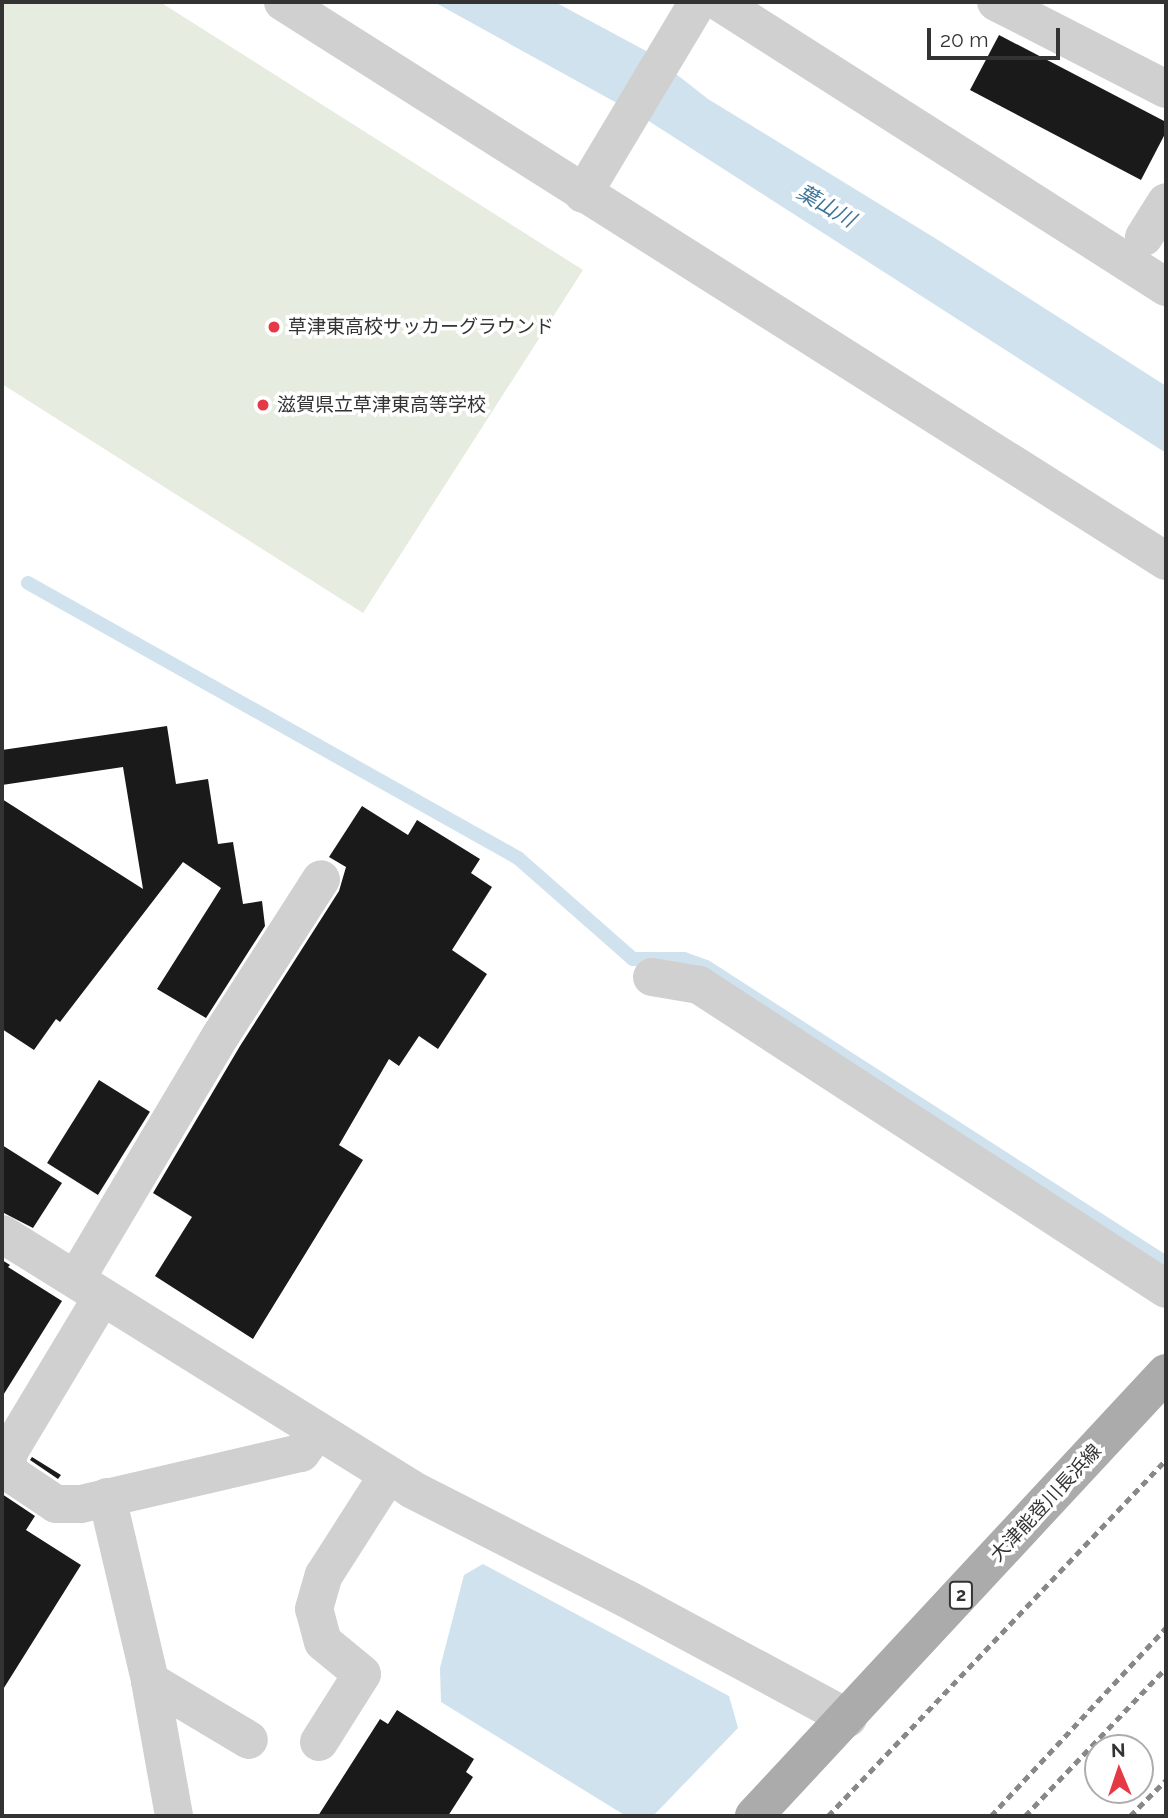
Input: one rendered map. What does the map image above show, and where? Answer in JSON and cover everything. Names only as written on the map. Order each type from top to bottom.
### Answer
[{"type":"main road","name":"大津能登川長浜線","points":[[754,1816],[1166,1373]]},
{"type":"street","points":[[283,2],[1166,561]]},
{"type":"street","points":[[583,194],[698,2]]},
{"type":"street","points":[[719,2],[1166,287]]},
{"type":"street","points":[[996,2],[1166,89]]},
{"type":"street","points":[[1144,237],[1166,202]]},
{"type":"street","points":[[316,1432],[301,1453],[81,1503],[56,1504],[14,1476],[7,1467],[9,1452],[89,1288],[221,1035],[321,878]]},
{"type":"street","points":[[652,977],[699,985],[1166,1289]]},
{"type":"street","points":[[2,1234],[388,1475],[848,1718]]},
{"type":"street","points":[[319,1742],[362,1674],[323,1642],[314,1609],[324,1575],[388,1475]]},
{"type":"street","points":[[107,1497],[150,1681],[174,1816]]},
{"type":"street","points":[[150,1681],[249,1740]]},
{"type":"shaded area","name":"草津東高校サッカーグラウンド","points":[[2,2],[160,2],[583,270],[363,613],[2,384]]},
{"type":"water","name":"葉山川","points":[[434,2],[555,2],[648,52],[708,99],[938,240],[1166,386],[1166,453],[644,118]]},
{"type":"water","points":[[483,1564],[729,1696],[738,1728],[653,1816],[626,1816],[441,1702],[440,1668],[464,1575]]},
{"type":"building","points":[[999,35],[1166,122],[1166,132],[1141,180],[970,90]]},
{"type":"building","points":[[167,726],[176,784],[208,779],[218,844],[233,842],[243,904],[262,901],[265,926],[206,1018],[157,989],[221,888],[183,862],[60,1022],[56,1019],[34,1050],[2,1029],[2,799],[143,889],[123,767],[2,785],[2,750]]},
{"type":"building","points":[[362,806],[408,835],[417,820],[480,859],[471,873],[492,887],[452,950],[487,974],[438,1049],[419,1036],[399,1066],[389,1059],[339,1145],[363,1160],[253,1339],[155,1276],[192,1217],[153,1193],[240,1046],[339,891],[346,867],[329,857]]},
{"type":"building","points":[[99,1080],[150,1112],[98,1195],[47,1163]]},
{"type":"building","points":[[2,1145],[62,1183],[33,1228],[2,1212]]},
{"type":"building","points":[[2,1260],[10,1265],[8,1267],[62,1301],[2,1397]]},
{"type":"building","points":[[32,1457],[61,1475],[58,1479],[30,1460]]},
{"type":"building","points":[[2,1494],[35,1516],[26,1530],[81,1565],[2,1691]]},
{"type":"building","points":[[397,1710],[474,1759],[466,1772],[473,1777],[448,1816],[318,1816],[380,1719],[388,1724]]},
{"type":"waterway","points":[[28,583],[518,858],[633,959],[684,959],[706,967],[1166,1263]]},
{"type":"railway","points":[[828,1816],[1166,1460]]},
{"type":"railway","points":[[991,1816],[1166,1628]]},
{"type":"railway","points":[[1025,1816],[1166,1668]]},
{"type":"railway","points":[[1130,1816],[1166,1780]]},
{"type":"place","name":"草津東高校サッカーグラウンド","points":[[274,327]]},
{"type":"place","name":"滋賀県立草津東高等学校","points":[[263,405]]}]
